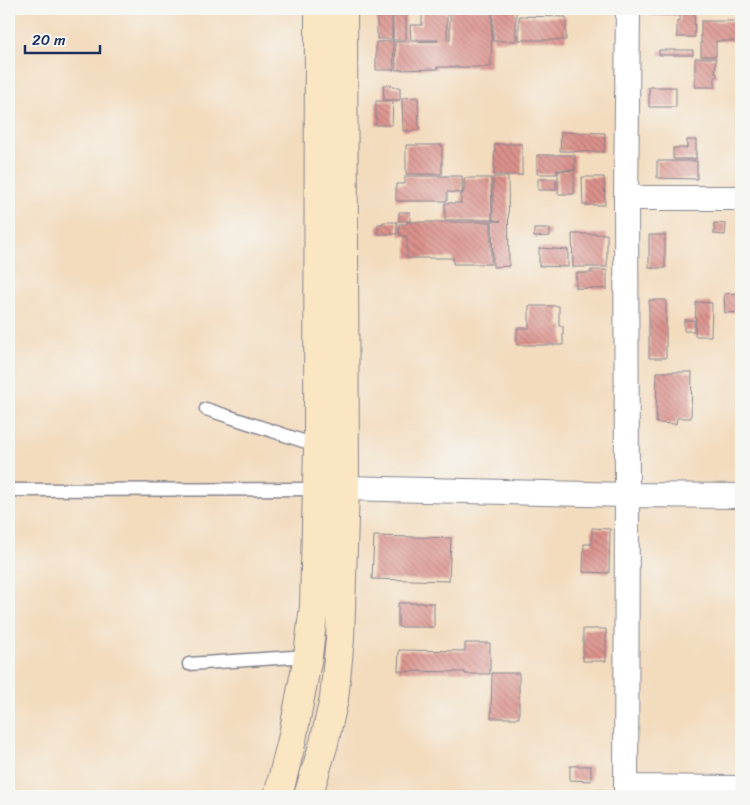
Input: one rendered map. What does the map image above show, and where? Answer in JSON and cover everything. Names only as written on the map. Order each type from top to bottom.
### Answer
[{"type":"street","points":[[278,796],[292,740],[308,656],[314,606],[318,489],[319,9]]},
{"type":"street","points":[[308,796],[324,743],[334,699],[340,639],[345,488],[343,9]]},
{"type":"street","points":[[628,9],[626,198],[626,792],[741,788]]},
{"type":"street","points":[[626,198],[741,198]]},
{"type":"street","points":[[318,489],[741,496]]},
{"type":"lane","points":[[206,409],[318,446]]},
{"type":"lane","points":[[9,490],[318,489]]},
{"type":"lane","points":[[188,664],[308,656]]},
{"type":"building","points":[[377,9],[392,9],[392,39],[377,39]]},
{"type":"building","points":[[393,9],[406,9],[406,40],[393,40]]},
{"type":"building","points":[[450,9],[492,9],[491,67],[437,67],[438,69],[396,70],[395,42],[438,41],[411,40],[410,25],[422,25],[422,12],[447,12],[447,40],[450,40]]},
{"type":"building","points":[[493,9],[516,9],[516,41],[493,41]]},
{"type":"building","points":[[651,9],[694,9],[695,37],[677,37],[677,21],[680,21],[680,15],[651,15]]},
{"type":"building","points":[[519,16],[566,17],[566,40],[519,40]]},
{"type":"building","points":[[701,21],[740,21],[740,41],[716,41],[716,56],[701,56]]},
{"type":"building","points":[[393,41],[394,70],[376,70],[376,42]]},
{"type":"building","points":[[659,50],[693,50],[693,55],[659,55]]},
{"type":"building","points":[[695,58],[716,58],[715,73],[717,73],[717,77],[715,77],[715,87],[695,87]]},
{"type":"building","points":[[383,85],[400,87],[400,100],[384,100]]},
{"type":"building","points":[[649,87],[676,87],[676,107],[649,107]]},
{"type":"building","points":[[418,97],[419,130],[403,131],[402,98]]},
{"type":"building","points":[[376,101],[393,101],[392,125],[376,125]]},
{"type":"building","points":[[561,132],[605,133],[604,152],[560,151]]},
{"type":"building","points":[[687,140],[696,140],[696,159],[673,159],[673,148],[687,148]]},
{"type":"building","points":[[495,144],[522,144],[522,175],[494,175]]},
{"type":"building","points":[[406,145],[442,145],[442,174],[406,174]]},
{"type":"building","points":[[537,155],[575,155],[575,170],[557,170],[557,174],[537,174]]},
{"type":"building","points":[[657,161],[697,161],[697,179],[657,178]]},
{"type":"building","points":[[574,170],[574,194],[558,194],[558,171]]},
{"type":"building","points":[[405,176],[462,176],[462,193],[447,192],[447,201],[396,201],[396,184],[405,184]]},
{"type":"building","points":[[493,177],[508,177],[509,266],[493,267],[492,221],[501,221],[493,220]]},
{"type":"building","points":[[582,177],[604,177],[605,205],[583,205]]},
{"type":"building","points":[[464,178],[491,178],[492,220],[445,220],[445,203],[461,203],[461,194],[464,191]]},
{"type":"building","points":[[538,179],[556,179],[556,190],[538,190]]},
{"type":"building","points":[[399,212],[410,212],[410,221],[399,221]]},
{"type":"building","points":[[383,222],[397,222],[397,234],[378,234],[378,224],[383,224]]},
{"type":"building","points":[[407,222],[491,222],[491,264],[453,264],[453,258],[407,258],[407,236],[400,236],[399,224],[407,224]]},
{"type":"building","points":[[714,223],[726,224],[725,235],[714,234]]},
{"type":"building","points":[[534,229],[550,229],[550,236],[534,237]]},
{"type":"building","points":[[572,234],[607,234],[607,267],[573,267]]},
{"type":"building","points":[[649,235],[665,235],[665,268],[649,268]]},
{"type":"building","points":[[539,248],[568,250],[568,267],[539,266]]},
{"type":"building","points":[[591,270],[607,270],[607,289],[576,288],[576,273],[591,273]]},
{"type":"building","points":[[740,293],[741,312],[725,313],[724,294]]},
{"type":"building","points":[[649,300],[666,300],[666,358],[649,358]]},
{"type":"building","points":[[696,302],[712,303],[711,336],[695,336]]},
{"type":"building","points":[[529,306],[559,306],[559,326],[563,326],[563,345],[517,345],[517,328],[529,328]]},
{"type":"building","points":[[684,320],[694,320],[694,331],[684,331]]},
{"type":"building","points":[[657,372],[692,372],[691,418],[677,418],[676,424],[656,423]]},
{"type":"building","points":[[592,528],[610,529],[609,573],[583,572],[584,544],[592,544]]},
{"type":"building","points":[[374,536],[451,538],[449,581],[372,579]]},
{"type":"building","points":[[398,603],[434,603],[434,627],[398,627]]},
{"type":"building","points":[[583,629],[606,629],[606,661],[583,661]]},
{"type":"building","points":[[465,643],[490,643],[490,674],[398,671],[399,650],[465,651]]},
{"type":"building","points":[[492,673],[519,673],[519,718],[491,718]]},
{"type":"building","points":[[570,766],[591,766],[591,781],[570,780]]},
{"type":"building","points":[[584,790],[604,790],[604,796],[584,796]]}]
